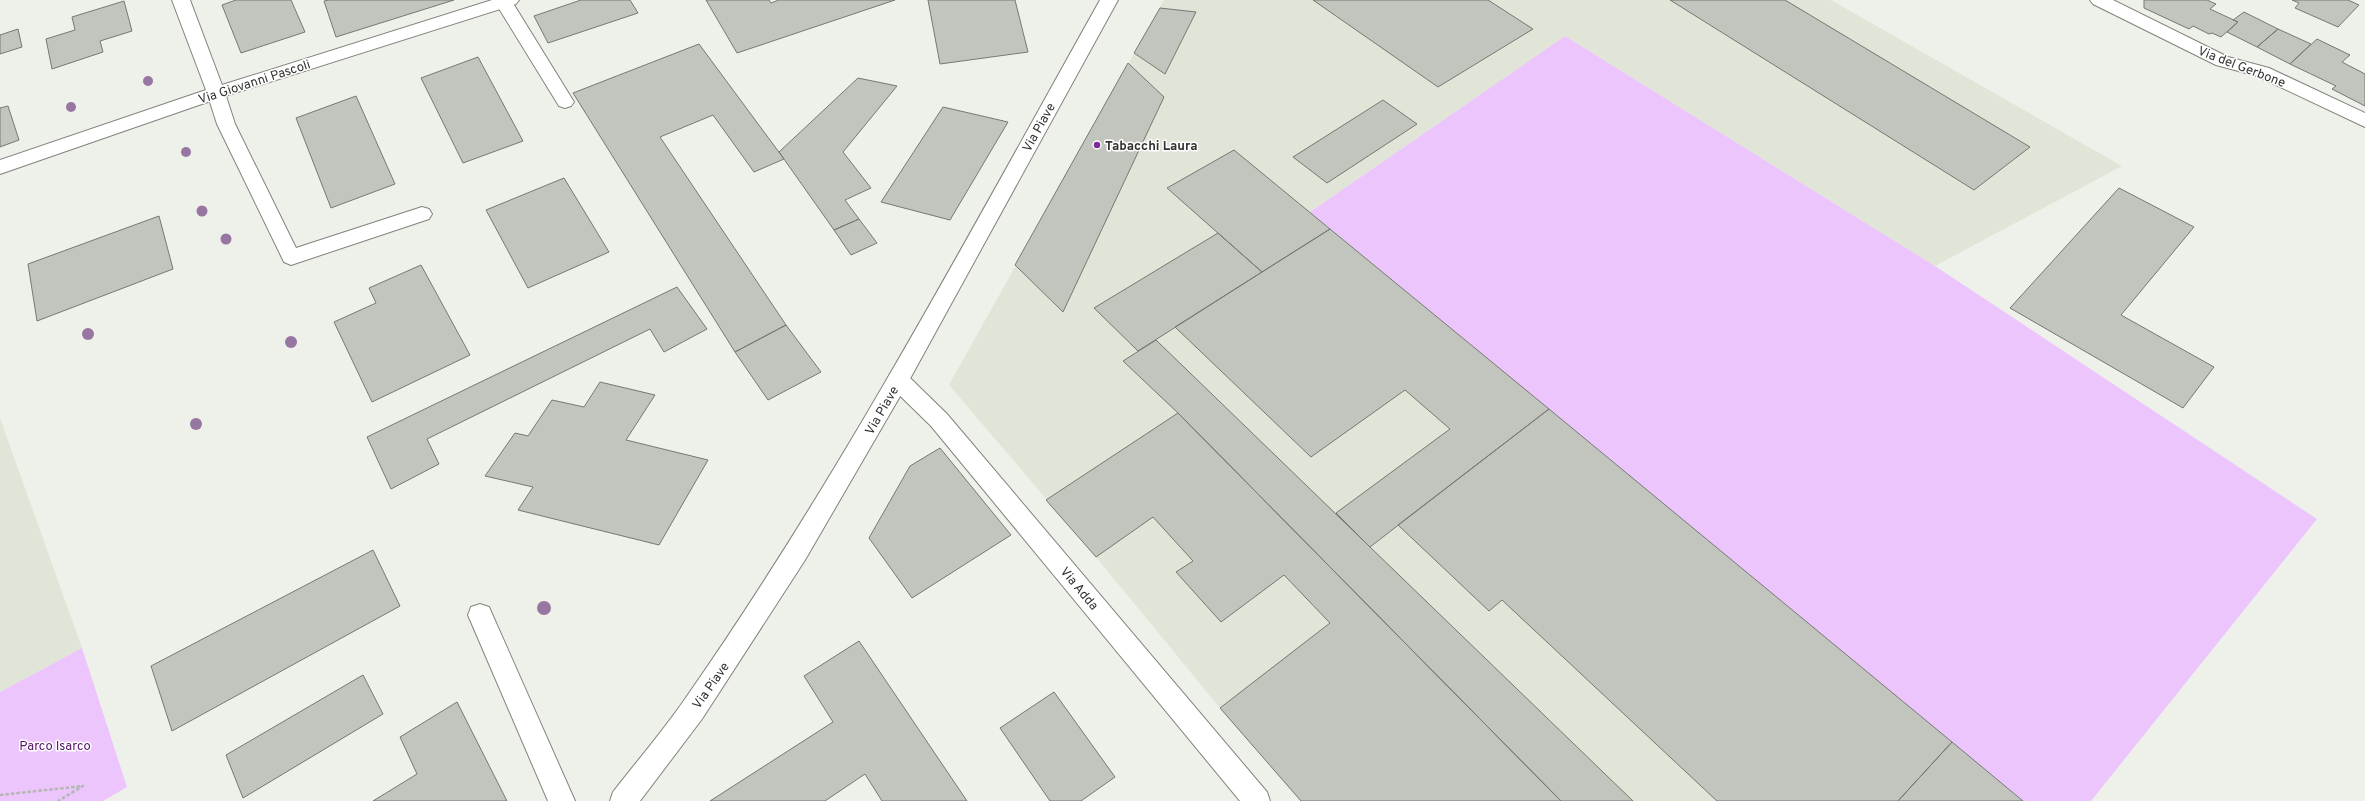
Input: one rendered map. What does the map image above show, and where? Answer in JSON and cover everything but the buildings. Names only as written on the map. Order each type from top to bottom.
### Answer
[{"type":"street","points":[[181,0],[226,124],[291,257],[422,214]]},
{"type":"street","name":"Via Piave","points":[[623,801],[693,710],[759,613],[835,490],[898,380],[1109,0]]},
{"type":"street","name":"Via del Gerbone","points":[[2099,0],[2222,61],[2263,72],[2365,121]]},
{"type":"street","points":[[507,1],[565,102]]},
{"type":"street","name":"Via Giovanni Pascoli","points":[[0,167],[482,4],[507,1]]},
{"type":"street","name":"Via Adda","points":[[898,380],[944,427],[1257,801]]},
{"type":"street","points":[[480,615],[562,801]]},
{"type":"path","points":[[0,795],[83,786],[58,801]]},
{"type":"shaded area","points":[[1164,0],[1831,0],[2122,166],[1935,266],[1565,36],[1310,212],[2023,801],[1301,801],[1220,708],[1096,557],[949,385]]},
{"type":"shaded area","points":[[0,418],[82,648],[0,692]]},
{"type":"green space","points":[[1565,36],[1935,266],[2317,519],[2091,801],[2023,801],[1310,212]]},
{"type":"green space","name":"Parco Isarco","points":[[82,648],[127,787],[103,801],[0,801],[0,692]]},
{"type":"place","name":"Tabacchi Laura","points":[[1097,145]]}]
